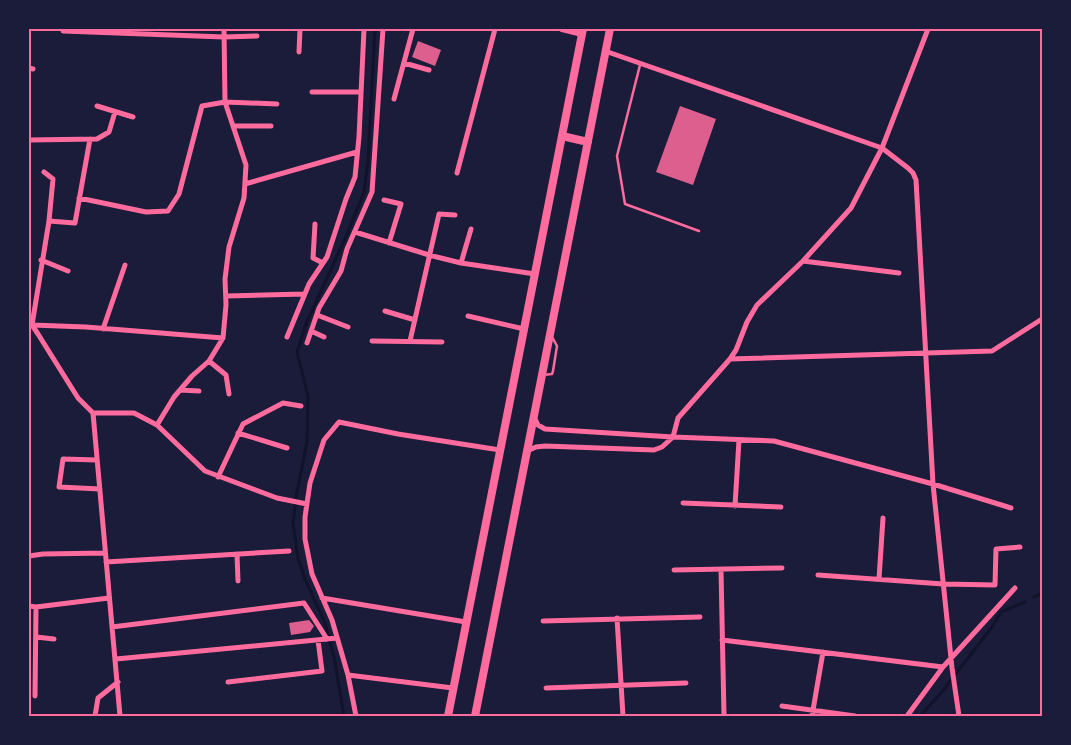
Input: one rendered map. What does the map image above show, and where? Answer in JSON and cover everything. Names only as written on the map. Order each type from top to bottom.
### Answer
[{"type":"main road","points":[[475,716],[610,29]]},
{"type":"main road","points":[[448,716],[582,31]]},
{"type":"main road","points":[[562,136],[588,142]]},
{"type":"street","points":[[157,425],[180,390],[209,361],[223,338],[226,296],[225,279],[229,247],[244,198],[246,165],[225,102],[224,29]]},
{"type":"street","points":[[299,52],[300,29]]},
{"type":"street","points":[[287,337],[310,284],[327,257],[355,177],[364,29]]},
{"type":"street","points":[[307,343],[317,315],[340,271],[354,232],[372,192],[383,29]]},
{"type":"street","points":[[394,99],[413,29]]},
{"type":"street","points":[[457,173],[495,29]]},
{"type":"street","points":[[562,29],[582,31]]},
{"type":"street","points":[[527,451],[545,446],[654,450],[662,447],[673,437],[678,418],[730,359],[757,305],[803,261],[851,208],[882,148],[928,29]]},
{"type":"street","points":[[63,31],[224,37],[257,36]]},
{"type":"street","points":[[605,51],[882,148],[913,173],[916,180],[933,484],[952,668],[959,716]]},
{"type":"street","points":[[404,63],[429,70]]},
{"type":"street","points":[[312,92],[361,92]]},
{"type":"street","points":[[79,198],[146,212],[168,211],[178,194],[202,106],[225,102],[277,104]]},
{"type":"street","points":[[97,106],[134,117]]},
{"type":"street","points":[[29,140],[97,139],[109,132],[115,112]]},
{"type":"street","points":[[232,126],[271,126]]},
{"type":"street","points":[[49,221],[75,224],[90,139]]},
{"type":"street","points":[[245,184],[357,152]]},
{"type":"street","points":[[44,172],[53,179],[49,221],[30,325],[78,398],[93,412],[134,413],[157,425],[204,472],[277,498],[307,504]]},
{"type":"street","points":[[384,200],[401,204],[390,243]]},
{"type":"street","points":[[410,341],[439,214],[455,216]]},
{"type":"street","points":[[315,224],[312,258],[323,263]]},
{"type":"street","points":[[461,263],[471,229]]},
{"type":"street","points":[[354,232],[461,263],[535,274]]},
{"type":"street","points":[[41,260],[68,272]]},
{"type":"street","points":[[803,261],[899,273]]},
{"type":"street","points":[[103,329],[125,265]]},
{"type":"street","points":[[226,296],[305,294]]},
{"type":"street","points":[[384,311],[415,320]]},
{"type":"street","points":[[317,315],[348,326]]},
{"type":"street","points":[[468,316],[524,329]]},
{"type":"street","points":[[730,359],[992,351],[1042,318]]},
{"type":"street","points":[[30,325],[223,338]]},
{"type":"street","points":[[311,331],[324,337]]},
{"type":"street","points":[[372,341],[442,342]]},
{"type":"street","points":[[209,361],[226,376],[229,394]]},
{"type":"street","points":[[180,390],[199,391]]},
{"type":"street","points":[[218,477],[243,424],[283,403],[301,406]]},
{"type":"street","points":[[93,412],[120,716]]},
{"type":"street","points":[[534,417],[538,425],[545,429],[774,441],[933,484],[1011,508]]},
{"type":"street","points":[[356,716],[348,675],[337,638],[312,574],[305,539],[305,517],[310,484],[324,440],[339,422],[398,434],[500,450]]},
{"type":"street","points":[[238,433],[286,448]]},
{"type":"street","points":[[735,506],[739,440]]},
{"type":"street","points":[[97,460],[63,459],[60,487],[100,489]]},
{"type":"street","points":[[683,503],[781,507]]},
{"type":"street","points":[[879,579],[883,518]]},
{"type":"street","points":[[818,575],[943,584],[995,584],[996,549],[1020,547]]},
{"type":"street","points":[[106,562],[289,551]]},
{"type":"street","points":[[29,556],[105,553]]},
{"type":"street","points":[[238,554],[238,581]]},
{"type":"street","points":[[674,570],[782,568]]},
{"type":"street","points":[[721,570],[724,716]]},
{"type":"street","points":[[907,716],[943,667],[1015,588]]},
{"type":"street","points":[[29,606],[36,608],[109,598]]},
{"type":"street","points":[[322,598],[466,622]]},
{"type":"street","points":[[112,627],[304,603],[327,639]]},
{"type":"street","points":[[35,696],[36,608]]},
{"type":"street","points":[[543,621],[700,616]]},
{"type":"street","points":[[617,618],[622,716]]},
{"type":"street","points":[[36,637],[54,639]]},
{"type":"street","points":[[116,659],[337,638]]},
{"type":"street","points":[[228,682],[322,670],[318,640]]},
{"type":"street","points":[[722,640],[943,667]]},
{"type":"street","points":[[812,716],[823,652]]},
{"type":"street","points":[[29,667],[36,666]]},
{"type":"street","points":[[348,675],[453,688]]},
{"type":"street","points":[[95,716],[98,698],[118,682]]},
{"type":"street","points":[[546,688],[686,683]]},
{"type":"street","points":[[782,706],[855,716]]},
{"type":"lane","points":[[640,63],[617,156],[625,204],[699,231]]},
{"type":"building","points":[[418,41],[441,50],[435,66],[412,57]]},
{"type":"building","points":[[680,106],[716,119],[693,185],[656,172]]},
{"type":"building","points":[[309,620],[314,626],[310,632],[291,635],[289,623]]},
{"type":"waterway","points":[[344,716],[334,657],[325,623],[305,579],[298,558],[293,523],[307,442],[308,396],[297,352],[306,324],[364,192],[368,162],[375,29]]},
{"type":"waterway","points":[[1034,597],[1042,593]]},
{"type":"waterway","points":[[920,716],[941,693],[992,627],[1001,612],[1025,602]]}]
